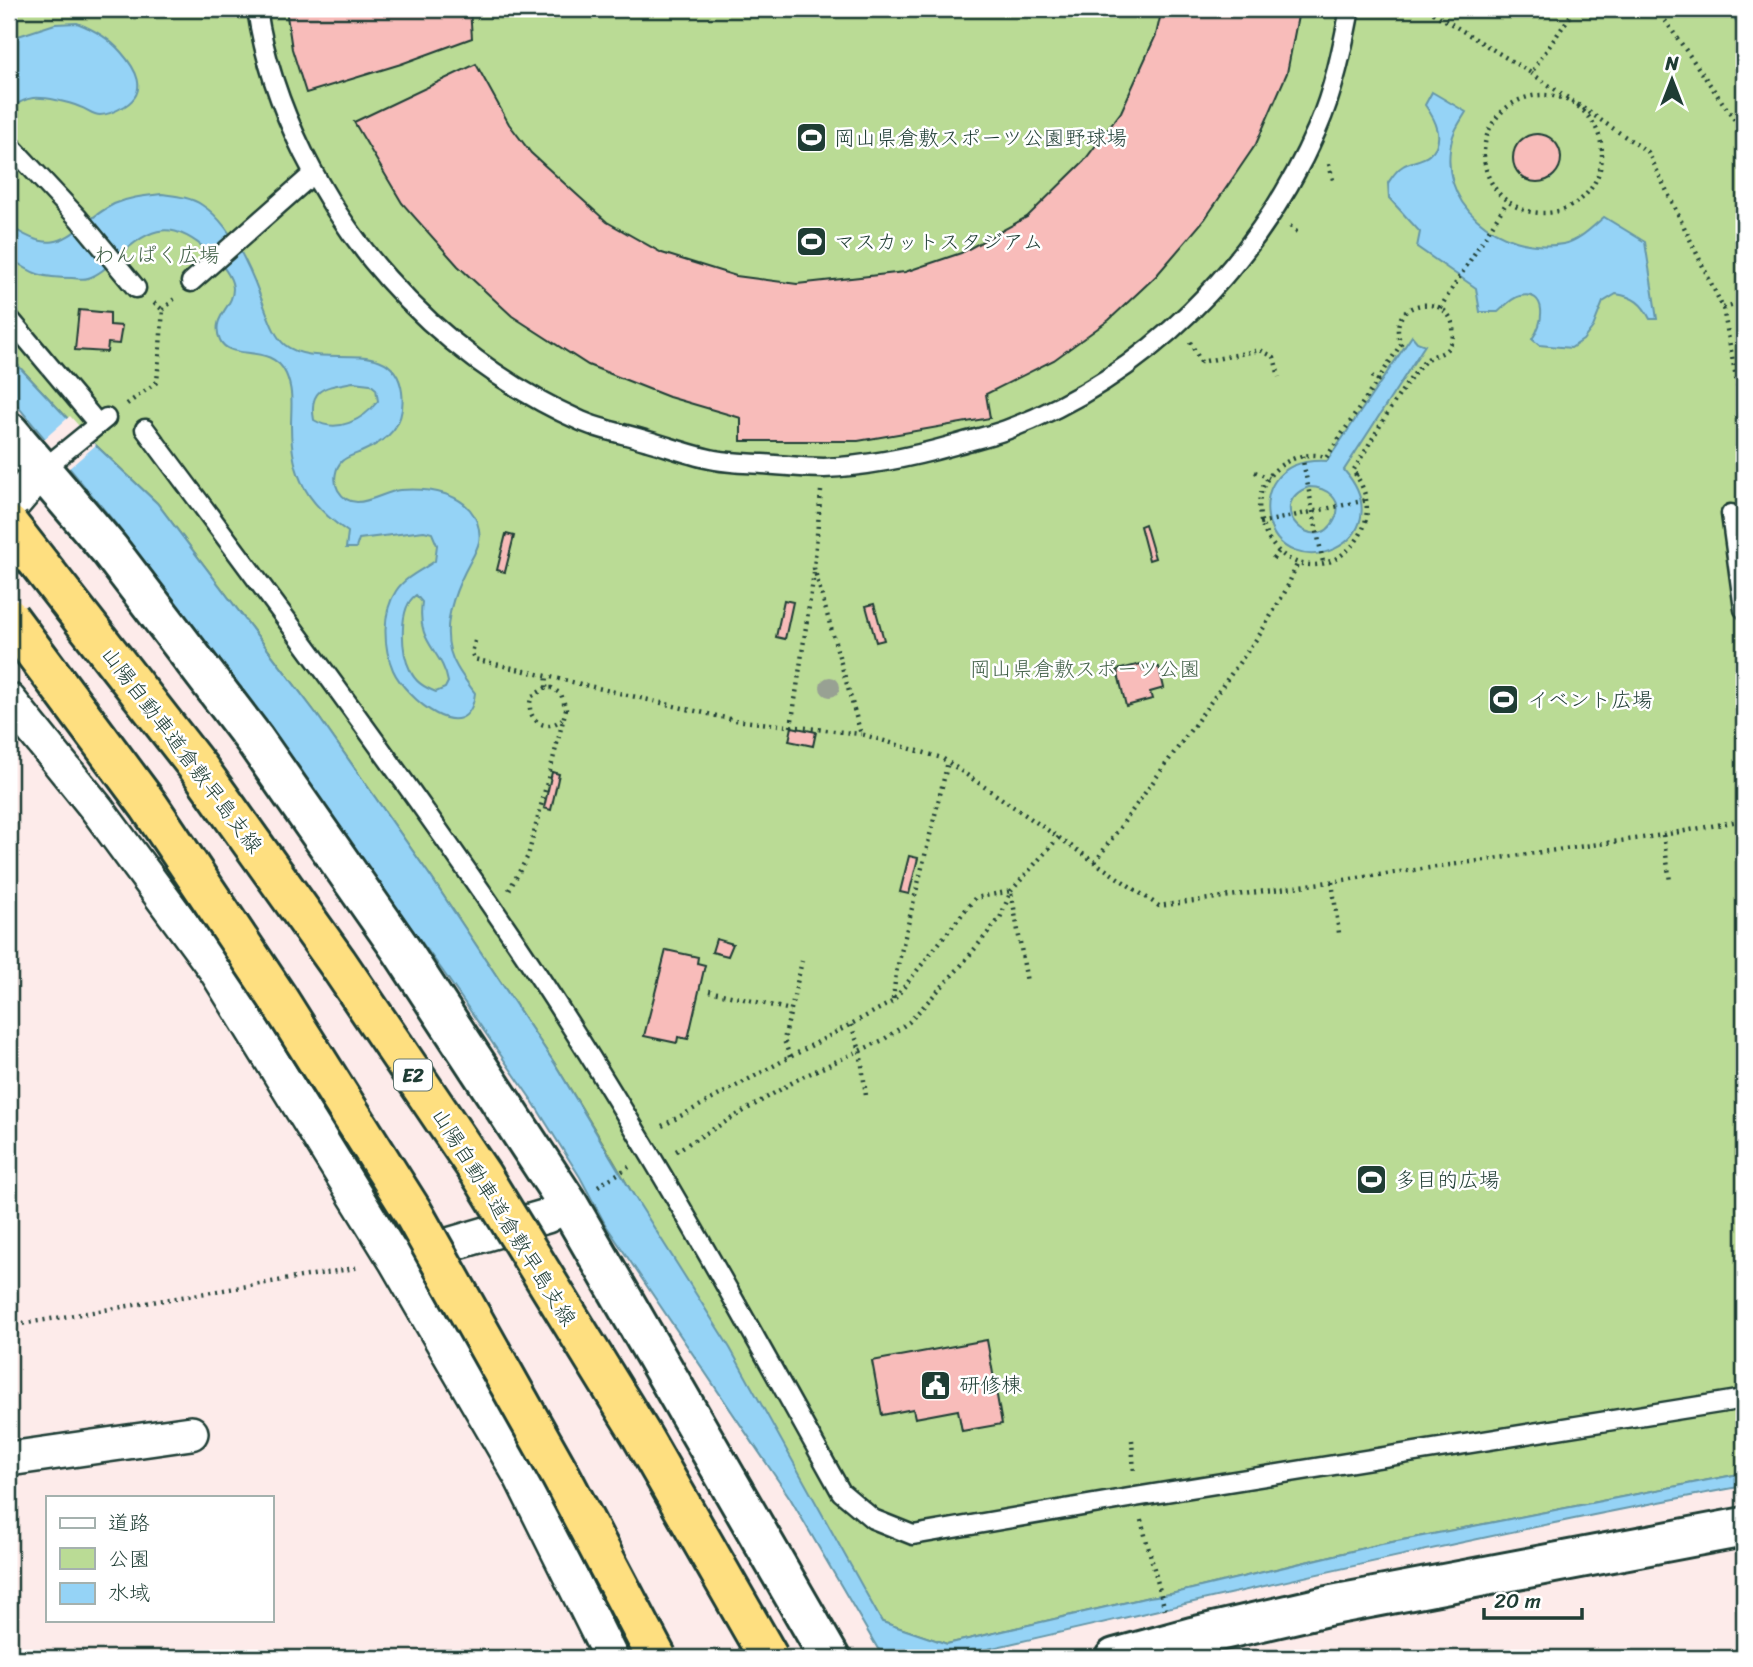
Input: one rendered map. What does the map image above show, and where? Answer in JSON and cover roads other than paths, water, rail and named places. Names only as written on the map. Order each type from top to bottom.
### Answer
[{"type":"highway","name":"山陽自動車道倉敷早島支線","points":[[9,525],[200,771],[337,962],[482,1176],[640,1433],[769,1658]]},
{"type":"highway","points":[[9,618],[149,806],[277,997],[412,1211],[561,1476],[657,1658]]},
{"type":"street","points":[[9,432],[49,464],[109,549],[254,739],[400,948],[581,1196],[830,1658]]},
{"type":"street","points":[[9,509],[49,464]]},
{"type":"street","points":[[9,700],[97,809],[215,969],[383,1263],[521,1477],[611,1658]]},
{"type":"street","points":[[383,1263],[547,1216],[581,1196]]},
{"type":"street","points":[[9,1460],[191,1433]]},
{"type":"street","points":[[1115,1658],[1327,1606],[1744,1527]]},
{"type":"lane","points":[[257,9],[281,102],[313,174],[360,248],[415,310],[494,373],[582,422],[715,460],[823,468],[906,458],[1006,430],[1066,402],[1126,366],[1176,325],[1220,282],[1251,244],[1298,170],[1318,125],[1340,63],[1350,9]]},
{"type":"lane","points":[[9,144],[78,218],[136,288]]},
{"type":"lane","points":[[191,282],[313,174]]},
{"type":"lane","points":[[9,318],[97,425],[49,464]]},
{"type":"lane","points":[[145,429],[349,704],[516,942],[651,1154],[841,1492],[873,1519],[913,1535],[1744,1399]]},
{"type":"lane","points":[[1731,514],[1744,609]]},
{"type":"water","points":[[1730,9],[1744,9],[1744,36]]},
{"type":"water","points":[[77,23],[96,32],[116,47],[135,73],[138,80],[137,94],[125,106],[103,115],[63,102],[38,98],[23,101],[9,109],[9,39],[55,24]]},
{"type":"water","points":[[1432,92],[1466,112],[1453,136],[1449,160],[1453,183],[1462,203],[1477,219],[1495,232],[1516,241],[1539,245],[1563,244],[1574,240],[1604,217],[1645,242],[1657,319],[1650,319],[1633,299],[1616,294],[1603,302],[1593,327],[1583,340],[1571,348],[1539,345],[1532,339],[1541,317],[1539,303],[1535,298],[1520,296],[1498,312],[1480,312],[1476,288],[1417,247],[1420,232],[1389,198],[1388,183],[1396,172],[1406,164],[1426,157],[1437,143],[1438,130],[1425,105]]},
{"type":"water","points":[[1531,135],[1544,136],[1551,140],[1559,151],[1559,164],[1551,178],[1538,181],[1527,179],[1516,167],[1513,160],[1515,150]],"holes":[[[1537,144],[1546,147],[1551,155],[1550,164],[1539,172],[1527,168],[1524,159],[1528,147]]]},
{"type":"water","points":[[162,194],[183,197],[202,205],[230,234],[245,260],[274,329],[285,345],[299,352],[316,355],[370,358],[385,363],[396,374],[403,404],[394,430],[380,442],[342,461],[335,479],[338,490],[344,498],[351,501],[359,502],[400,490],[434,491],[455,498],[472,512],[479,528],[479,543],[453,600],[448,627],[451,654],[475,693],[470,710],[461,718],[449,719],[422,705],[400,681],[387,651],[386,619],[391,599],[404,582],[435,561],[437,545],[432,533],[424,531],[359,539],[356,548],[346,548],[348,532],[322,511],[298,474],[292,444],[291,393],[289,381],[280,364],[262,355],[233,350],[220,340],[217,329],[233,293],[232,282],[225,269],[209,252],[184,235],[162,230],[141,238],[100,272],[84,279],[38,274],[9,257],[9,225],[27,236],[42,241],[55,241],[76,231],[114,204],[131,198]],"holes":[[[353,382],[370,384],[376,389],[378,401],[372,408],[357,419],[340,425],[332,426],[314,420],[314,401],[321,390]],[[416,595],[422,602],[421,616],[426,638],[441,662],[448,682],[445,688],[436,692],[414,678],[407,662],[403,642],[404,619],[406,609]]]},
{"type":"water","points":[[1412,336],[1425,345],[1344,470],[1359,496],[1361,519],[1351,536],[1335,549],[1315,554],[1295,551],[1278,539],[1268,517],[1267,503],[1271,489],[1280,475],[1292,466],[1305,462],[1327,461]],"holes":[[[1309,487],[1328,492],[1337,506],[1335,519],[1326,530],[1316,533],[1297,525],[1291,516],[1290,505],[1296,495]]]},
{"type":"water","points":[[9,356],[69,420],[157,503],[318,716],[431,877],[555,1064],[730,1348],[882,1622],[947,1644],[1377,1545],[1744,1473],[1744,1486],[1445,1546],[948,1658],[900,1658],[878,1649],[790,1498],[605,1224],[580,1177],[531,1099],[442,970],[116,524],[9,396]]},
{"type":"place","name":"岡山県倉敷スポーツ公園野球場","points":[[811,138]]},
{"type":"place","name":"マスカットスタジアム","points":[[811,242]]},
{"type":"place","name":"イベント広場","points":[[1504,700]]},
{"type":"place","name":"多目的広場","points":[[1372,1180]]},
{"type":"place","name":"研修棟","points":[[936,1385]]},
{"type":"park label","name":"わんぱく広場","points":[[157,255]]},
{"type":"park label","name":"岡山県倉敷スポーツ公園","points":[[1085,669]]}]
